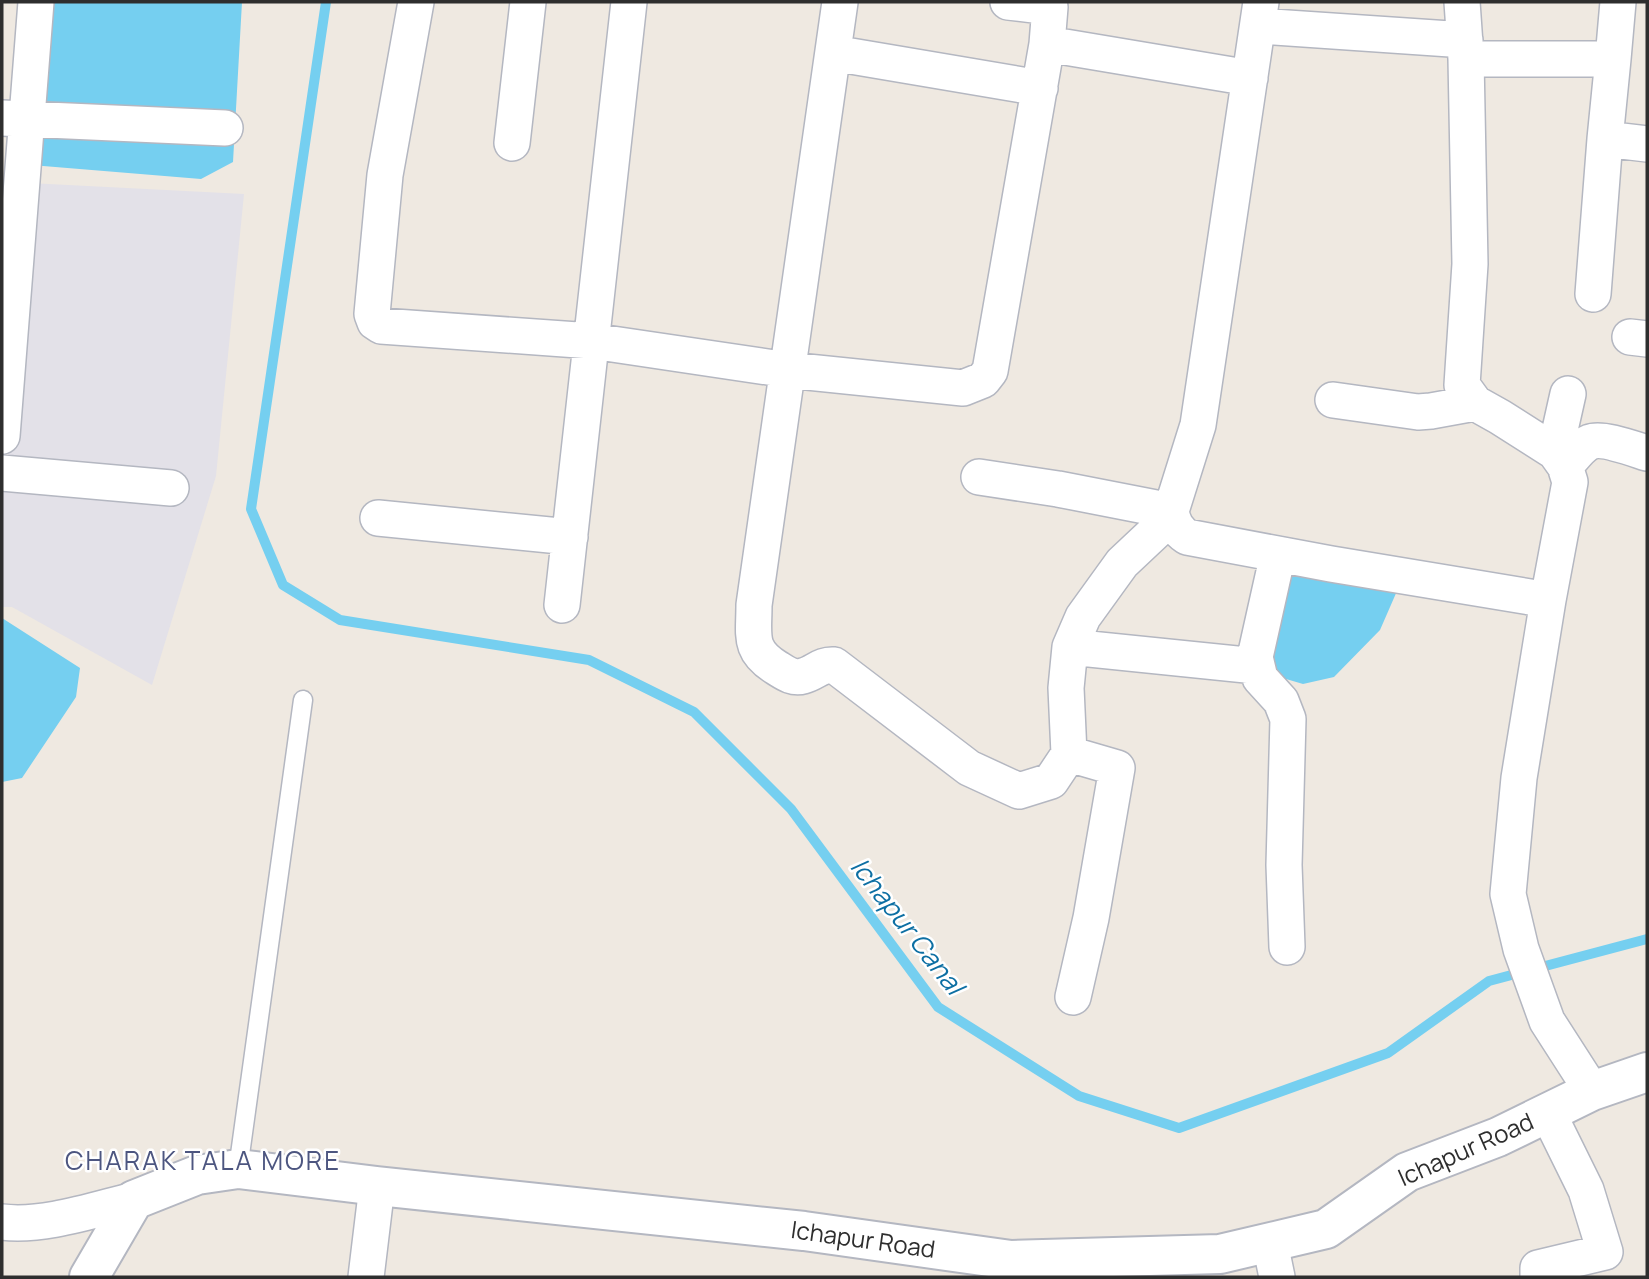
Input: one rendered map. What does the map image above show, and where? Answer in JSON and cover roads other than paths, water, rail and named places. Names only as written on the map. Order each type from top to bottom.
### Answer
[{"type":"street","points":[[2,436],[14,118],[36,2]]},
{"type":"street","points":[[416,2],[385,175],[372,314],[375,322],[381,326],[592,341],[788,370],[963,388],[984,380],[990,371],[1047,44],[1050,4],[1008,2]]},
{"type":"street","points":[[512,143],[528,2]]},
{"type":"street","points":[[562,605],[629,2]]},
{"type":"street","points":[[840,2],[754,605],[754,640],[757,651],[764,660],[791,676],[803,677],[822,666],[834,665],[969,768],[1019,791],[1051,782],[1069,754],[1066,688],[1070,647],[1083,617],[1122,563],[1171,514],[1198,425],[1259,14],[1465,49],[1613,59]]},
{"type":"street","points":[[1462,2],[1470,264],[1462,385],[1475,403],[1560,459],[1569,476],[1570,486],[1548,600],[1519,779],[1508,894],[1521,949],[1547,1021],[1592,1091]]},
{"type":"street","points":[[1593,294],[1618,2]]},
{"type":"street","points":[[1047,44],[1250,78]]},
{"type":"street","points":[[833,54],[1040,88]]},
{"type":"street","points":[[14,118],[225,128]]},
{"type":"street","points":[[1605,139],[1647,144]]},
{"type":"street","points":[[1560,459],[1568,394]]},
{"type":"street","points":[[1333,400],[1418,412],[1475,403]]},
{"type":"street","points":[[1560,459],[1591,441],[1602,441],[1647,453]]},
{"type":"street","points":[[2,473],[171,488]]},
{"type":"street","points":[[979,477],[1058,489],[1171,514]]},
{"type":"street","points":[[1171,514],[1179,531],[1188,537],[1548,600]]},
{"type":"street","points":[[378,518],[570,537]]},
{"type":"street","points":[[1278,554],[1255,657],[1260,678],[1281,701],[1288,719],[1284,865],[1287,947]]},
{"type":"street","points":[[1070,647],[1256,666]]},
{"type":"street","points":[[1069,754],[1117,768],[1091,918],[1073,997]]},
{"type":"street","name":"Ichapur Road","points":[[134,1200],[197,1175],[238,1169],[804,1231],[1011,1260],[1220,1254],[1273,1260],[1326,1229],[1407,1172],[1498,1137],[1592,1091],[1647,1072]]},
{"type":"street","points":[[1538,1277],[1538,1268],[1605,1251],[1586,1189],[1548,1113]]},
{"type":"street","points":[[366,1277],[377,1186]]},
{"type":"street","points":[[2,1222],[46,1221],[134,1200]]},
{"type":"street","points":[[89,1277],[134,1200]]},
{"type":"lane","points":[[238,1169],[303,699]]},
{"type":"water","points":[[52,2],[242,2],[233,162],[201,179],[31,165]]},
{"type":"water","points":[[1290,572],[1397,591],[1380,630],[1334,677],[1303,684],[1269,674]]},
{"type":"water","points":[[2,618],[80,668],[76,697],[22,778],[2,782]]},
{"type":"waterway","name":"Ichapur Canal","points":[[326,2],[251,509],[283,585],[340,620],[589,660],[694,712],[791,809],[938,1007],[1079,1096],[1179,1128],[1388,1053],[1489,981],[1647,939]]},
{"type":"district","name":"CHARAK TALA MORE","points":[[203,1161]]}]
